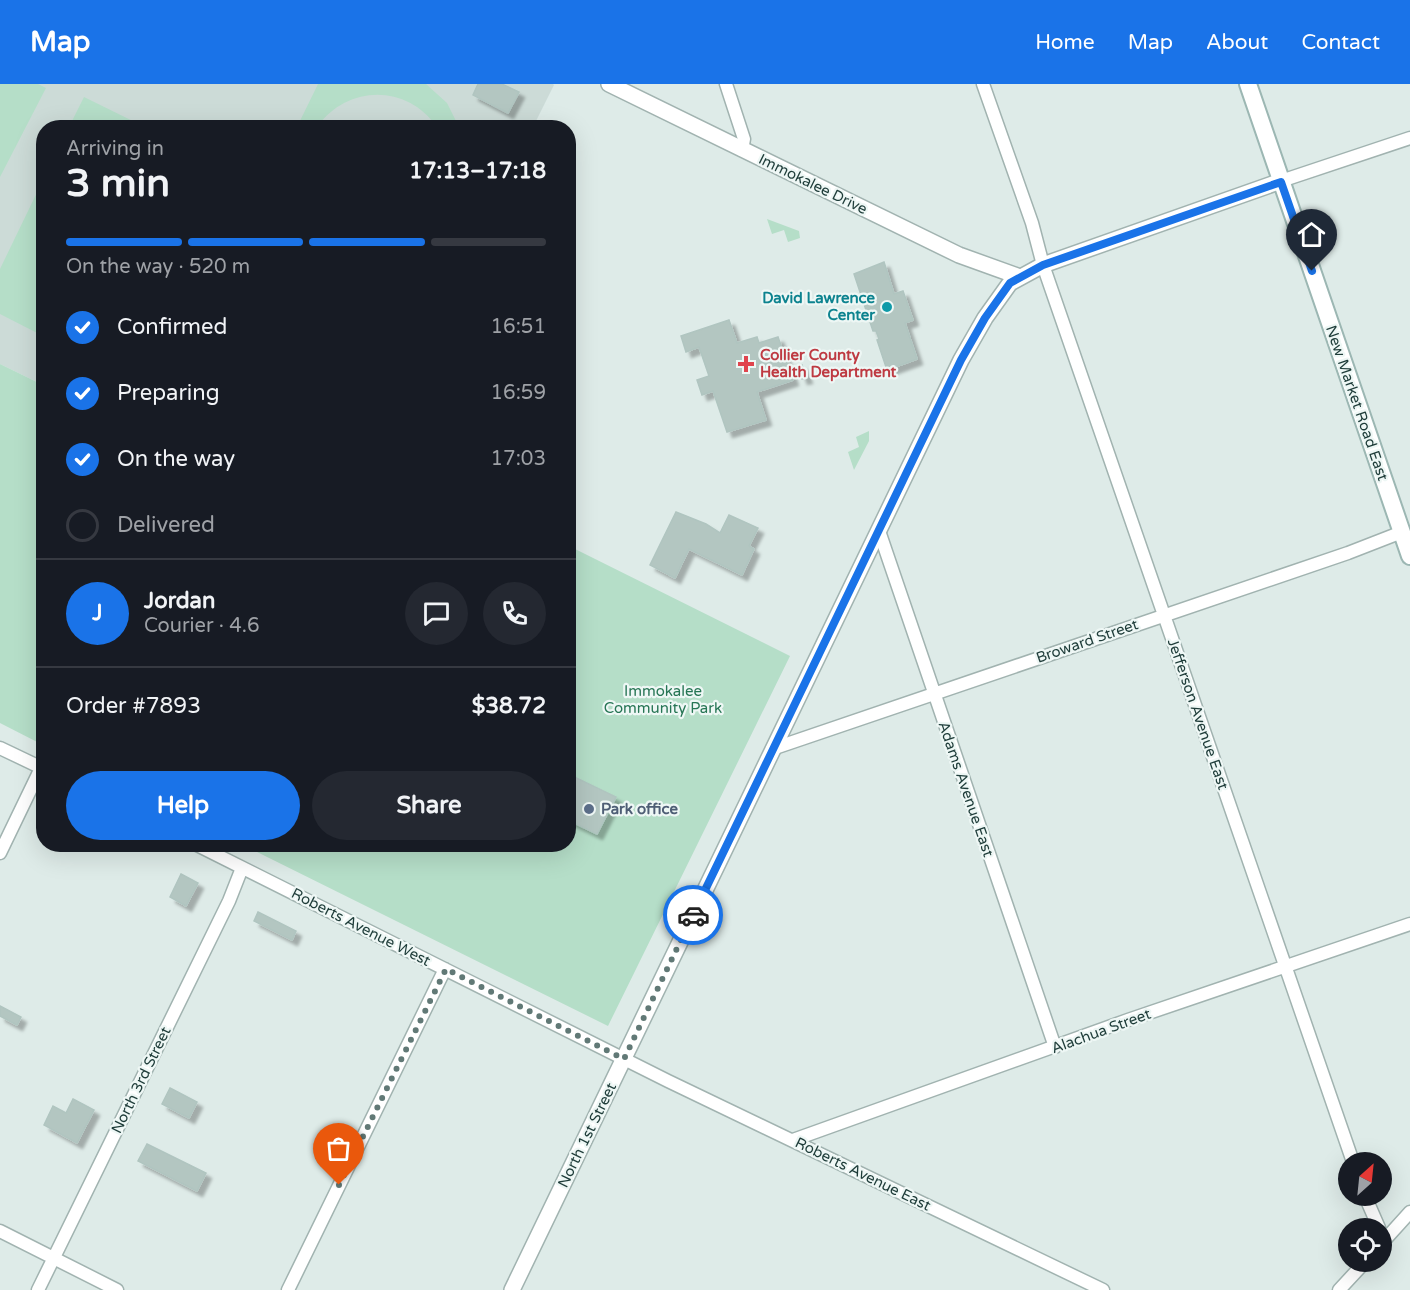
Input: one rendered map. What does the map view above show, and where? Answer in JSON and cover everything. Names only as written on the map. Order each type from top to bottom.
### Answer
[{"type":"main road","name":"New Market Road East","points":[[1248,84],[1410,556]]},
{"type":"street","name":"Immokalee Drive","points":[[609,84],[960,255],[1020,277]]},
{"type":"street","points":[[726,84],[744,139],[742,150]]},
{"type":"street","name":"Jefferson Avenue East","points":[[983,84],[1032,223],[1043,265],[1350,1152]]},
{"type":"street","points":[[1281,182],[1410,138]]},
{"type":"street","name":"North 1st Street","points":[[512,1290],[961,360],[985,318],[1010,283],[1043,265],[1281,182]]},
{"type":"street","name":"Adams Avenue East","points":[[879,531],[1055,1047]]},
{"type":"street","name":"Broward Street","points":[[772,749],[1348,553],[1402,532]]},
{"type":"street","points":[[0,748],[36,766]]},
{"type":"street","points":[[0,853],[36,781]]},
{"type":"street","name":"Roberts Avenue West","points":[[211,852],[624,1059]]},
{"type":"street","name":"North 3rd Street","points":[[38,1290],[229,901],[242,868]]},
{"type":"street","name":"Alachua Street","points":[[793,1140],[1410,924]]},
{"type":"street","points":[[288,1290],[446,969]]},
{"type":"street","name":"Roberts Avenue East","points":[[624,1059],[1103,1290]]},
{"type":"street","points":[[1392,1227],[1410,1212]]},
{"type":"street","points":[[0,1231],[117,1290]]},
{"type":"street","points":[[1339,1290],[1356,1272]]},
{"type":"shaded area","points":[[0,84],[554,85],[536,120],[36,120],[36,382],[0,364]]},
{"type":"green space","points":[[0,84],[38,84],[46,88],[0,177]]},
{"type":"green space","points":[[318,84],[426,84],[447,103],[456,120],[431,120],[410,103],[394,97],[377,95],[361,97],[345,103],[324,120],[300,120]]},
{"type":"green space","points":[[84,97],[131,120],[72,120]]},
{"type":"green space","points":[[36,194],[36,332],[0,314],[0,269]]},
{"type":"green space","points":[[767,219],[799,231],[800,238],[788,242],[784,230],[772,234]]},
{"type":"green space","points":[[0,364],[36,382],[36,741],[0,723]]},
{"type":"green space","points":[[869,431],[869,441],[854,470],[848,452],[859,447],[856,437]]},
{"type":"green space","name":"Immokalee Community Park","points":[[576,549],[790,656],[608,1026],[257,852],[576,852]]},
{"type":"building","points":[[478,84],[502,84],[519,92],[508,113],[473,95]]},
{"type":"building","name":"David Lawrence Center","points":[[884,262],[894,294],[903,291],[913,320],[905,323],[917,359],[887,370],[877,340],[879,339],[876,331],[873,331],[854,274]]},
{"type":"building","name":"Collier County Health Department","points":[[729,320],[737,343],[757,337],[759,343],[778,337],[793,380],[757,392],[766,420],[727,432],[713,391],[702,395],[697,380],[709,376],[699,347],[686,352],[681,336]]},
{"type":"building","points":[[802,365],[807,378],[802,379],[798,366]]},
{"type":"building","points":[[676,512],[706,524],[720,533],[729,515],[758,528],[749,546],[754,549],[742,575],[689,549],[675,578],[650,565]]},
{"type":"building","name":"Park office","points":[[576,778],[616,797],[597,834],[576,824]]},
{"type":"building","points":[[181,874],[198,883],[186,906],[170,897]]},
{"type":"building","points":[[258,912],[296,931],[292,940],[254,921]]},
{"type":"building","points":[[0,1006],[21,1017],[17,1025],[0,1016]]},
{"type":"building","points":[[170,1088],[197,1102],[189,1118],[162,1104]]},
{"type":"building","points":[[73,1099],[94,1110],[77,1143],[44,1125],[53,1106],[66,1113]]},
{"type":"building","points":[[147,1144],[206,1173],[197,1191],[138,1161]]},
{"type":"way so far","points":[[339,1185],[446,969],[624,1059],[693,915]]},
{"type":"place","name":"David Lawrence Center","points":[[887,307]]},
{"type":"place","name":"Collier County Health Department","points":[[746,364]]},
{"type":"place","name":"Park office","points":[[589,809]]},
{"type":"route","points":[[693,915],[961,360],[985,318],[1010,283],[1043,265],[1281,182],[1312,271]]}]
